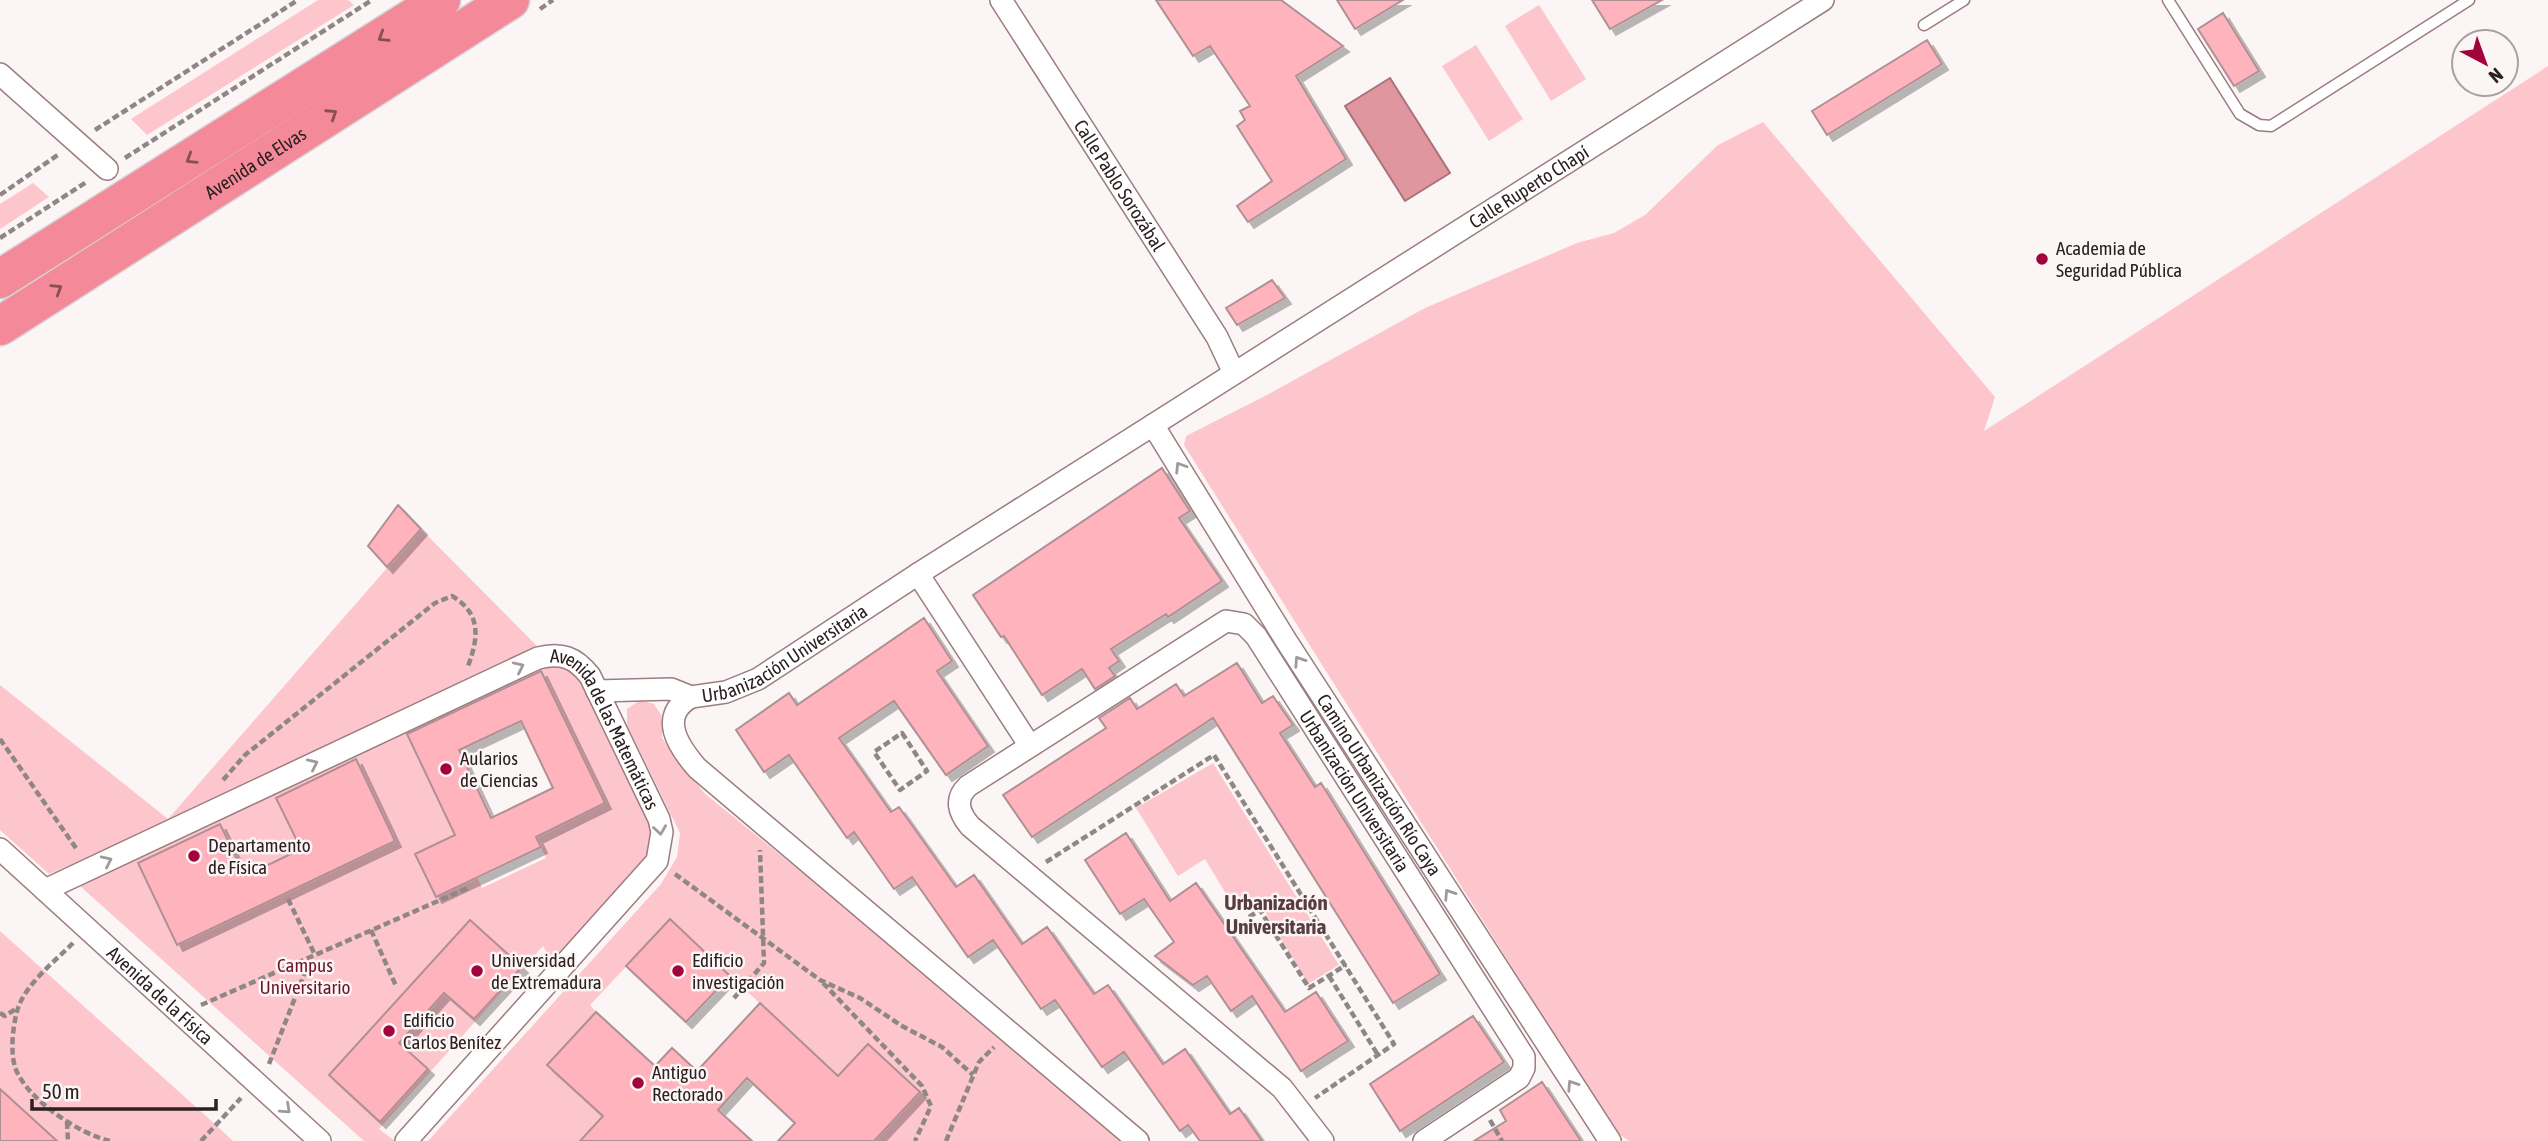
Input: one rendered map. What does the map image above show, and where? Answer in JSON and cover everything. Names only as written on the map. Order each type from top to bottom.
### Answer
[{"type":"highway","name":"Avenida de Elvas","points":[[0,279],[441,0]]},
{"type":"highway","name":"Avenida de Elvas","points":[[0,326],[510,0]]},
{"type":"street","name":"Calle Pablo Sorozábal","points":[[1001,0],[1217,337],[1234,373]]},
{"type":"street","name":"Calle Ruperto Chapí","points":[[1234,373],[1823,0]]},
{"type":"street","points":[[0,74],[107,169]]},
{"type":"street","name":"Urbanización Universitaria","points":[[597,691],[671,689],[691,697],[726,692],[758,679],[1234,373]]},
{"type":"street","name":"Camino Urbanización Río Caya","points":[[1153,425],[1287,642],[1611,1141]]},
{"type":"street","points":[[918,574],[1030,746]]},
{"type":"street","name":"Urbanización Universitaria","points":[[1323,1141],[1300,1108],[1271,1078],[970,826],[960,812],[958,800],[968,786],[1215,625],[1232,621],[1249,628],[1524,1057],[1524,1068],[1519,1078],[1424,1141]]},
{"type":"street","name":"Avenida de las Matemáticas","points":[[45,890],[538,658],[561,655],[572,658],[582,666],[597,691],[659,819],[662,839],[657,861]]},
{"type":"street","points":[[691,697],[682,702],[673,720],[677,741],[702,773],[1138,1141]]},
{"type":"street","name":"Avenida de la Física","points":[[0,849],[320,1141]]},
{"type":"street","points":[[406,1141],[657,861]]},
{"type":"lane","points":[[1924,24],[1964,0]]},
{"type":"lane","points":[[2168,0],[2240,114],[2250,121],[2271,126],[2469,0]]},
{"type":"path","points":[[0,195],[78,141],[298,0]]},
{"type":"path","points":[[0,238],[372,0]]},
{"type":"path","points":[[229,781],[217,787],[255,747],[435,603],[452,596],[466,604],[474,615],[475,639],[467,669]]},
{"type":"path","points":[[902,733],[927,771],[900,790],[874,752],[902,733]]},
{"type":"path","points":[[0,739],[91,869]]},
{"type":"path","points":[[1028,874],[1214,755],[1394,1044],[1300,1108]]},
{"type":"path","points":[[734,998],[764,963],[758,854],[769,829]]},
{"type":"path","points":[[657,861],[820,980],[922,1086],[931,1106],[915,1141]]},
{"type":"path","points":[[181,1014],[470,887]]},
{"type":"path","points":[[201,1141],[268,1067],[313,956],[288,899]]},
{"type":"path","points":[[1249,917],[1260,910],[1309,988],[1346,965]]},
{"type":"path","points":[[0,1013],[5,1016],[18,1007],[29,990],[87,929]]},
{"type":"path","points":[[371,930],[396,986]]},
{"type":"path","points":[[1329,976],[1378,1055]]},
{"type":"path","points":[[820,980],[860,998],[902,1026],[942,1047],[973,1075]]},
{"type":"path","points":[[18,1007],[13,1040],[15,1066],[23,1082],[67,1122],[93,1137],[110,1141]]},
{"type":"path","points":[[946,1141],[979,1062],[1009,1031]]},
{"type":"path","points":[[67,1122],[68,1141]]},
{"type":"green space","points":[[318,0],[348,0],[354,5],[147,135],[131,119]]},
{"type":"green space","points":[[1539,5],[1586,79],[1551,101],[1505,26]]},
{"type":"green space","points":[[1476,45],[1523,119],[1489,141],[1442,66]]},
{"type":"green space","points":[[2548,66],[2548,1141],[1629,1141],[1619,1134],[1598,1104],[1184,445],[1186,436],[1425,308],[1577,243],[1614,233],[1645,215],[1718,145],[1763,122],[1995,397],[1984,431],[2499,98],[2520,98],[2520,84]]},
{"type":"green space","points":[[33,183],[49,197],[0,229],[0,204]]},
{"type":"green space","points":[[421,529],[542,651],[170,822],[49,874],[0,830],[0,685],[168,819]]},
{"type":"green space","name":"Campus Universitario","points":[[560,665],[578,675],[655,828],[649,858],[553,965],[543,946],[379,1129],[395,1141],[364,1141],[80,886],[544,666]],"holes":[[[540,670],[604,803],[536,837],[546,858],[482,888],[477,877],[436,897],[415,854],[455,835],[407,734]],[[356,760],[395,841],[177,945],[138,863],[220,824],[245,876],[301,849],[277,798]],[[470,920],[522,967],[474,1019],[445,993],[399,1043],[428,1069],[380,1122],[329,1075]]]},
{"type":"green space","points":[[640,700],[654,704],[663,718],[662,738],[704,793],[913,962],[1121,1141],[874,1141],[919,1093],[838,1076],[670,920],[590,1005],[596,1012],[548,1065],[603,1116],[580,1141],[428,1141],[661,884],[677,857],[680,833],[627,725],[627,709]]},
{"type":"green space","points":[[1213,763],[1339,965],[1308,984],[1258,900],[1237,912],[1205,859],[1178,876],[1136,808]]},
{"type":"green space","points":[[0,931],[206,1116],[233,1141],[0,1141]]},
{"type":"shaded area","points":[[1390,78],[1450,173],[1405,201],[1345,106]]},
{"type":"building","points":[[1156,0],[1281,0],[1343,46],[1296,76],[1346,159],[1248,222],[1237,206],[1272,181],[1237,126],[1245,120],[1240,111],[1250,106],[1210,46],[1193,56]]},
{"type":"building","points":[[1337,0],[1403,0],[1355,29]]},
{"type":"building","points":[[1592,0],[1662,0],[1610,29]]},
{"type":"building","points":[[2223,13],[2259,71],[2234,86],[2198,29]]},
{"type":"building","points":[[1927,40],[1942,64],[1827,135],[1812,111]]},
{"type":"building","points":[[1272,280],[1285,298],[1237,325],[1226,308]]},
{"type":"building","points":[[1162,468],[1190,511],[1179,518],[1222,581],[1168,617],[1166,614],[1111,649],[1119,661],[1109,668],[1115,676],[1095,689],[1082,669],[1042,695],[1004,636],[1001,637],[973,595]]},
{"type":"building","points":[[398,505],[421,529],[387,567],[368,546]]},
{"type":"building","points":[[924,618],[952,661],[937,671],[988,746],[946,775],[894,701],[839,738],[891,812],[899,807],[956,887],[974,875],[1022,944],[1047,927],[1094,994],[1108,985],[1163,1064],[1185,1049],[1230,1114],[1239,1108],[1262,1141],[1200,1141],[1188,1125],[1180,1131],[1124,1052],[1102,1067],[1055,1000],[1041,1009],[993,940],[968,957],[912,877],[894,889],[854,832],[847,838],[789,755],[764,772],[736,730],[789,693],[797,705]]},
{"type":"building","points":[[1237,663],[1262,703],[1273,696],[1293,725],[1280,733],[1315,787],[1321,783],[1440,974],[1393,1003],[1213,718],[1032,837],[1003,795],[1106,728],[1099,718],[1130,698],[1137,709],[1176,684],[1184,696]]},
{"type":"building","name":"Aularios de Ciencias","points":[[541,671],[605,803],[536,837],[541,847],[436,897],[415,854],[455,835],[407,734]],"holes":[[[521,721],[553,788],[491,818],[459,750]]]},
{"type":"building","name":"Departamento de Física","points":[[356,759],[395,841],[177,945],[138,863],[220,824],[245,876],[301,849],[276,798]]},
{"type":"building","points":[[1126,833],[1170,901],[1196,883],[1285,1012],[1316,992],[1348,1041],[1301,1071],[1252,996],[1231,1011],[1207,976],[1193,985],[1155,956],[1174,942],[1144,899],[1120,914],[1085,860]]},
{"type":"building","name":"Edificio investigación","points":[[670,919],[730,976],[686,1022],[626,966]]},
{"type":"building","name":"Edificio Carlos Benítez","points":[[470,920],[522,967],[474,1019],[444,993],[399,1043],[428,1069],[380,1122],[329,1075]]},
{"type":"building","points":[[760,1003],[838,1076],[868,1044],[920,1092],[874,1141],[778,1141],[795,1123],[747,1078],[718,1110],[752,1141],[580,1141],[603,1116],[547,1065],[596,1012],[655,1066],[672,1048],[697,1071]]},
{"type":"building","points":[[1473,1016],[1504,1062],[1400,1131],[1370,1084]]},
{"type":"building","points":[[1542,1082],[1581,1141],[1474,1141],[1506,1121],[1500,1110]]},
{"type":"building","points":[[0,1089],[57,1141],[0,1141]]},
{"type":"place","name":"Academia de Seguridad Pública","points":[[2042,259]]},
{"type":"place","name":"Aularios de Ciencias","points":[[446,769]]},
{"type":"place","name":"Departamento de Física","points":[[194,856]]},
{"type":"place","name":"Universidad de Extremadura","points":[[477,971]]},
{"type":"place","name":"Edificio investigación","points":[[678,971]]},
{"type":"place","name":"Edificio Carlos Benítez","points":[[389,1031]]},
{"type":"place","name":"Antiguo Rectorado","points":[[638,1083]]},
{"type":"district","name":"Urbanización Universitaria","points":[[1276,915]]}]
